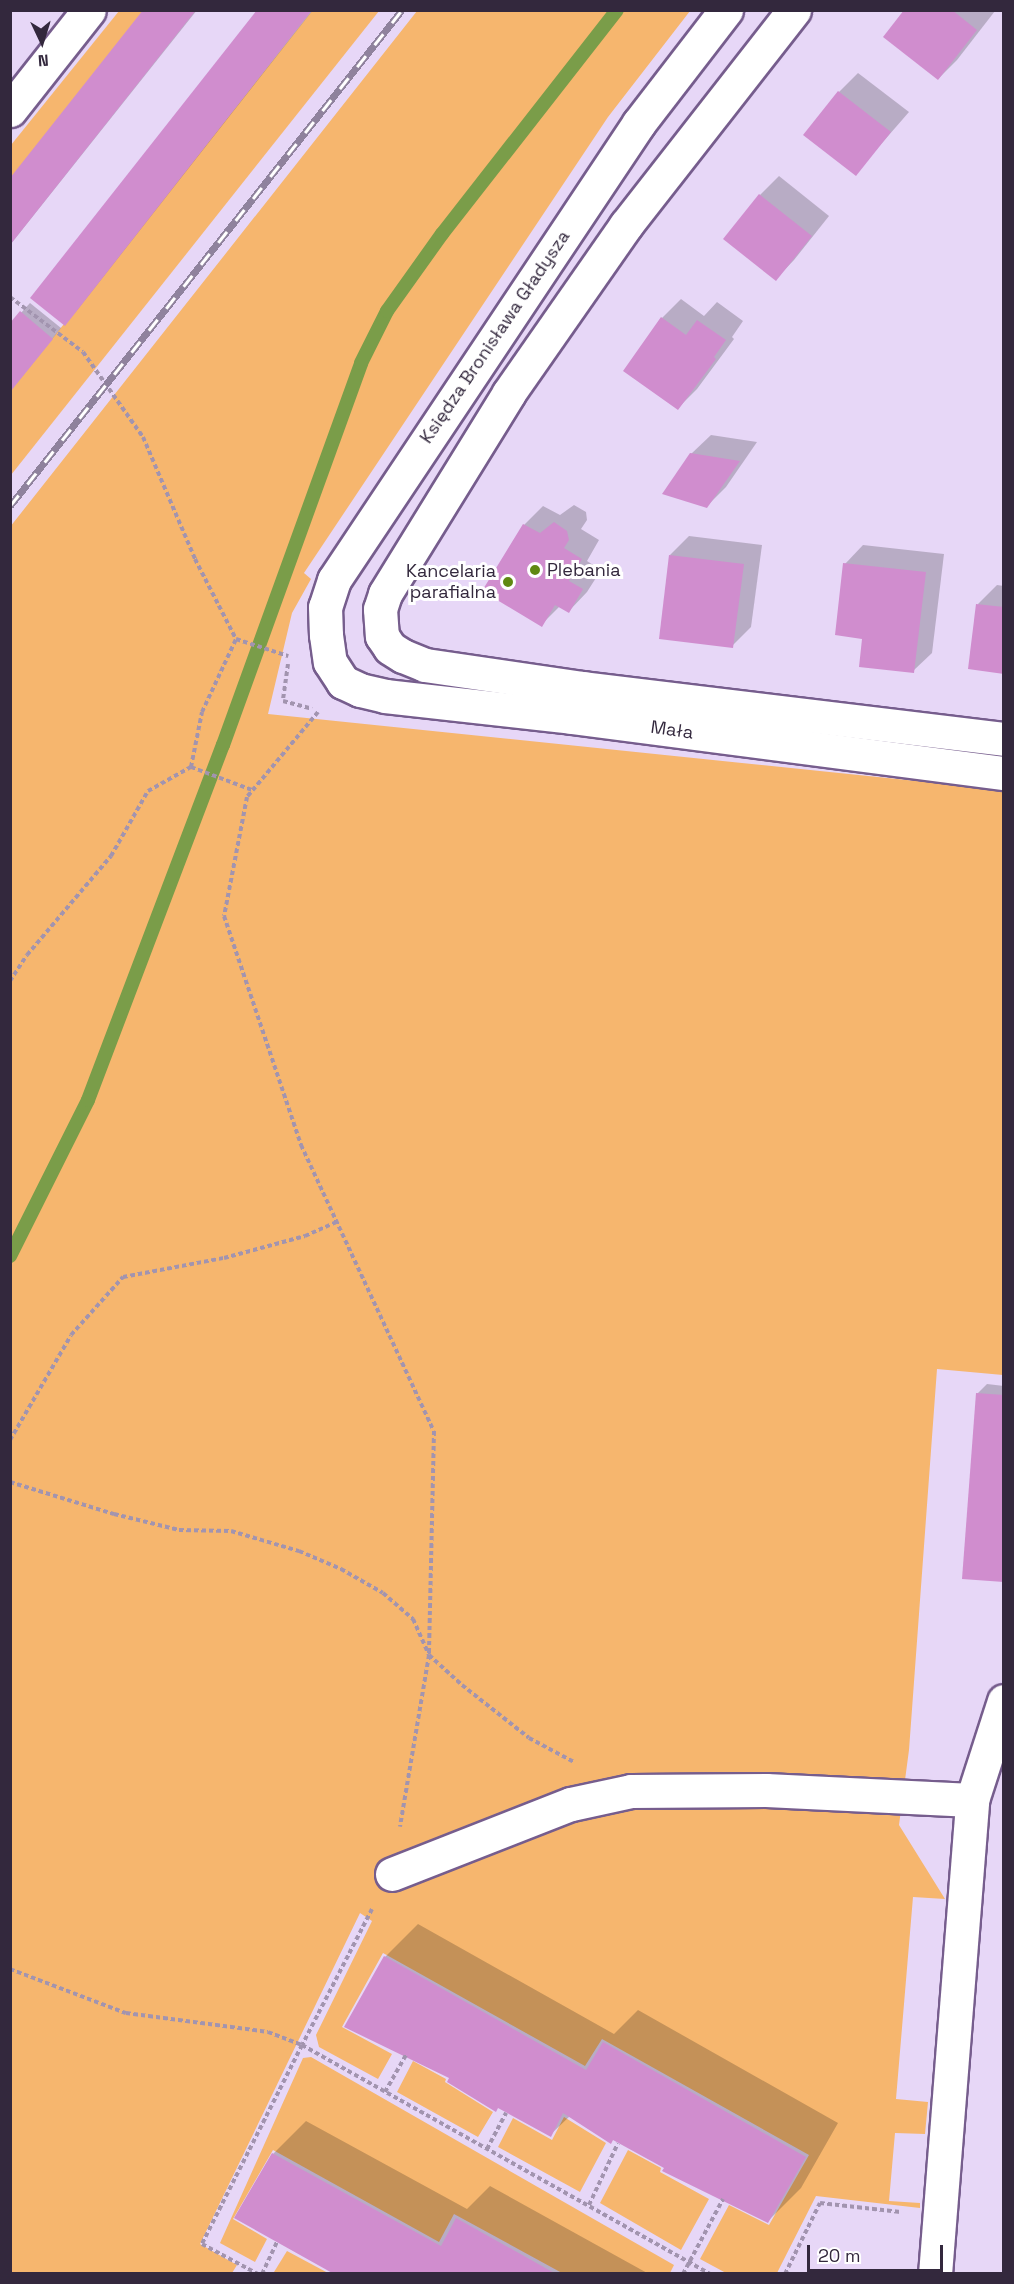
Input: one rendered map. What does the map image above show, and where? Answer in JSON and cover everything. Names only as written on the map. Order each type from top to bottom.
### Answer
[{"type":"street","points":[[10,110],[89,10]]},
{"type":"street","name":"Księdza Bronisława Gładysza","points":[[343,682],[330,662],[326,635],[325,607],[334,580],[639,123],[726,10]]},
{"type":"street","name":"Mała","points":[[794,10],[626,225],[509,393],[385,594],[381,609],[382,636],[390,648],[403,657],[425,665],[583,688],[1004,739]]},
{"type":"street","name":"Mała","points":[[343,682],[360,690],[385,696],[572,717],[1004,773]]},
{"type":"street","points":[[935,2274],[972,1800],[1004,1701]]},
{"type":"street","points":[[392,1874],[571,1804],[631,1791],[766,1790],[972,1800]]},
{"type":"path","points":[[10,297],[83,352],[143,437],[195,559],[236,639],[285,655]]},
{"type":"path","points":[[10,981],[27,956],[111,856],[148,791],[191,767],[202,712],[236,639]]},
{"type":"path","points":[[292,645],[283,701],[319,711]]},
{"type":"path","points":[[277,2242],[260,2274],[202,2244],[302,2045],[392,1874],[429,1655],[434,1431],[301,1145],[224,916],[247,797],[343,682]]},
{"type":"path","points":[[191,767],[252,790]]},
{"type":"path","points":[[10,1440],[71,1335],[123,1277],[224,1258],[305,1236],[337,1222]]},
{"type":"path","points":[[10,1482],[168,1528],[231,1531],[299,1551],[341,1569],[383,1593],[412,1618],[429,1655],[530,1738],[631,1791]]},
{"type":"path","points":[[10,1969],[126,2013],[268,2032],[302,2045],[710,2274]]},
{"type":"path","points":[[385,2092],[406,2055]]},
{"type":"path","points":[[487,2149],[506,2113]]},
{"type":"path","points":[[589,2205],[618,2143]]},
{"type":"path","points":[[683,2274],[723,2199]]},
{"type":"path","points":[[785,2274],[820,2203],[940,2216]]},
{"type":"path","points":[[242,2274],[246,2267]]},
{"type":"shaded area","points":[[119,11],[143,11],[11,178],[11,145]]},
{"type":"shaded area","points":[[312,11],[379,11],[11,475],[10,392]]},
{"type":"shaded area","points":[[417,11],[690,11],[608,117],[304,573],[311,579],[292,613],[268,714],[1003,790],[1003,1375],[937,1369],[909,1750],[899,1825],[945,1899],[913,1897],[896,2099],[928,2102],[925,2134],[895,2133],[889,2201],[920,2203],[920,2208],[816,2196],[777,2273],[726,2273],[700,2259],[729,2205],[769,2225],[809,2155],[602,2039],[585,2066],[383,1953],[342,2027],[392,2054],[378,2079],[319,2047],[316,2035],[372,1921],[360,1913],[200,2244],[237,2265],[232,2273],[11,2273],[10,527]]},
{"type":"shaded area","points":[[311,2057],[674,2265],[670,2273],[562,2273],[454,2214],[439,2242],[273,2150],[233,2219],[267,2239],[255,2262],[220,2243],[303,2058]]},
{"type":"shaded area","points":[[413,2061],[446,2079],[445,2082],[493,2112],[478,2137],[397,2092]]},
{"type":"shaded area","points":[[564,2117],[606,2143],[580,2192],[498,2147],[513,2118],[552,2140]]},
{"type":"shaded area","points":[[628,2150],[661,2168],[660,2172],[709,2199],[681,2250],[600,2203]]},
{"type":"shaded area","points":[[287,2251],[328,2273],[274,2272]]},
{"type":"building","points":[[143,10],[196,10],[10,245],[10,178]]},
{"type":"building","points":[[257,10],[312,10],[65,326],[30,298]]},
{"type":"building","points":[[904,10],[952,10],[977,30],[938,80],[883,37]]},
{"type":"building","points":[[838,91],[891,132],[856,176],[803,135]]},
{"type":"building","points":[[759,194],[812,236],[776,281],[723,239]]},
{"type":"building","points":[[20,311],[53,339],[10,392],[10,323]]},
{"type":"building","points":[[661,317],[686,335],[697,320],[726,340],[714,357],[716,359],[678,410],[623,371]]},
{"type":"building","points":[[690,453],[740,461],[707,508],[662,494]]},
{"type":"building","name":"Plebania","points":[[554,522],[567,531],[569,540],[564,548],[582,559],[569,581],[583,589],[569,613],[555,605],[542,627],[482,591],[523,524],[540,533]]},
{"type":"building","points":[[669,555],[744,564],[733,648],[659,639]]},
{"type":"building","points":[[843,563],[926,572],[914,673],[859,667],[862,639],[835,635]]},
{"type":"building","points":[[976,604],[1004,607],[1004,674],[968,669]]},
{"type":"building","points":[[976,1393],[1004,1395],[1004,1582],[962,1579]]},
{"type":"building","points":[[384,1956],[586,2070],[603,2042],[806,2157],[768,2223],[662,2171],[664,2168],[613,2140],[611,2144],[563,2113],[551,2137],[498,2108],[496,2112],[447,2082],[449,2078],[344,2027]]},
{"type":"building","points":[[272,2153],[441,2246],[456,2218],[556,2274],[334,2274],[234,2218]]},
{"type":"waterway","points":[[10,1256],[88,1100],[223,745],[361,363],[387,311],[442,234],[617,10]]},
{"type":"railway","points":[[10,506],[402,10]]},
{"type":"place","name":"Plebania","points":[[535,570]]},
{"type":"place","name":"Kancelaria parafialna","points":[[508,582]]}]
